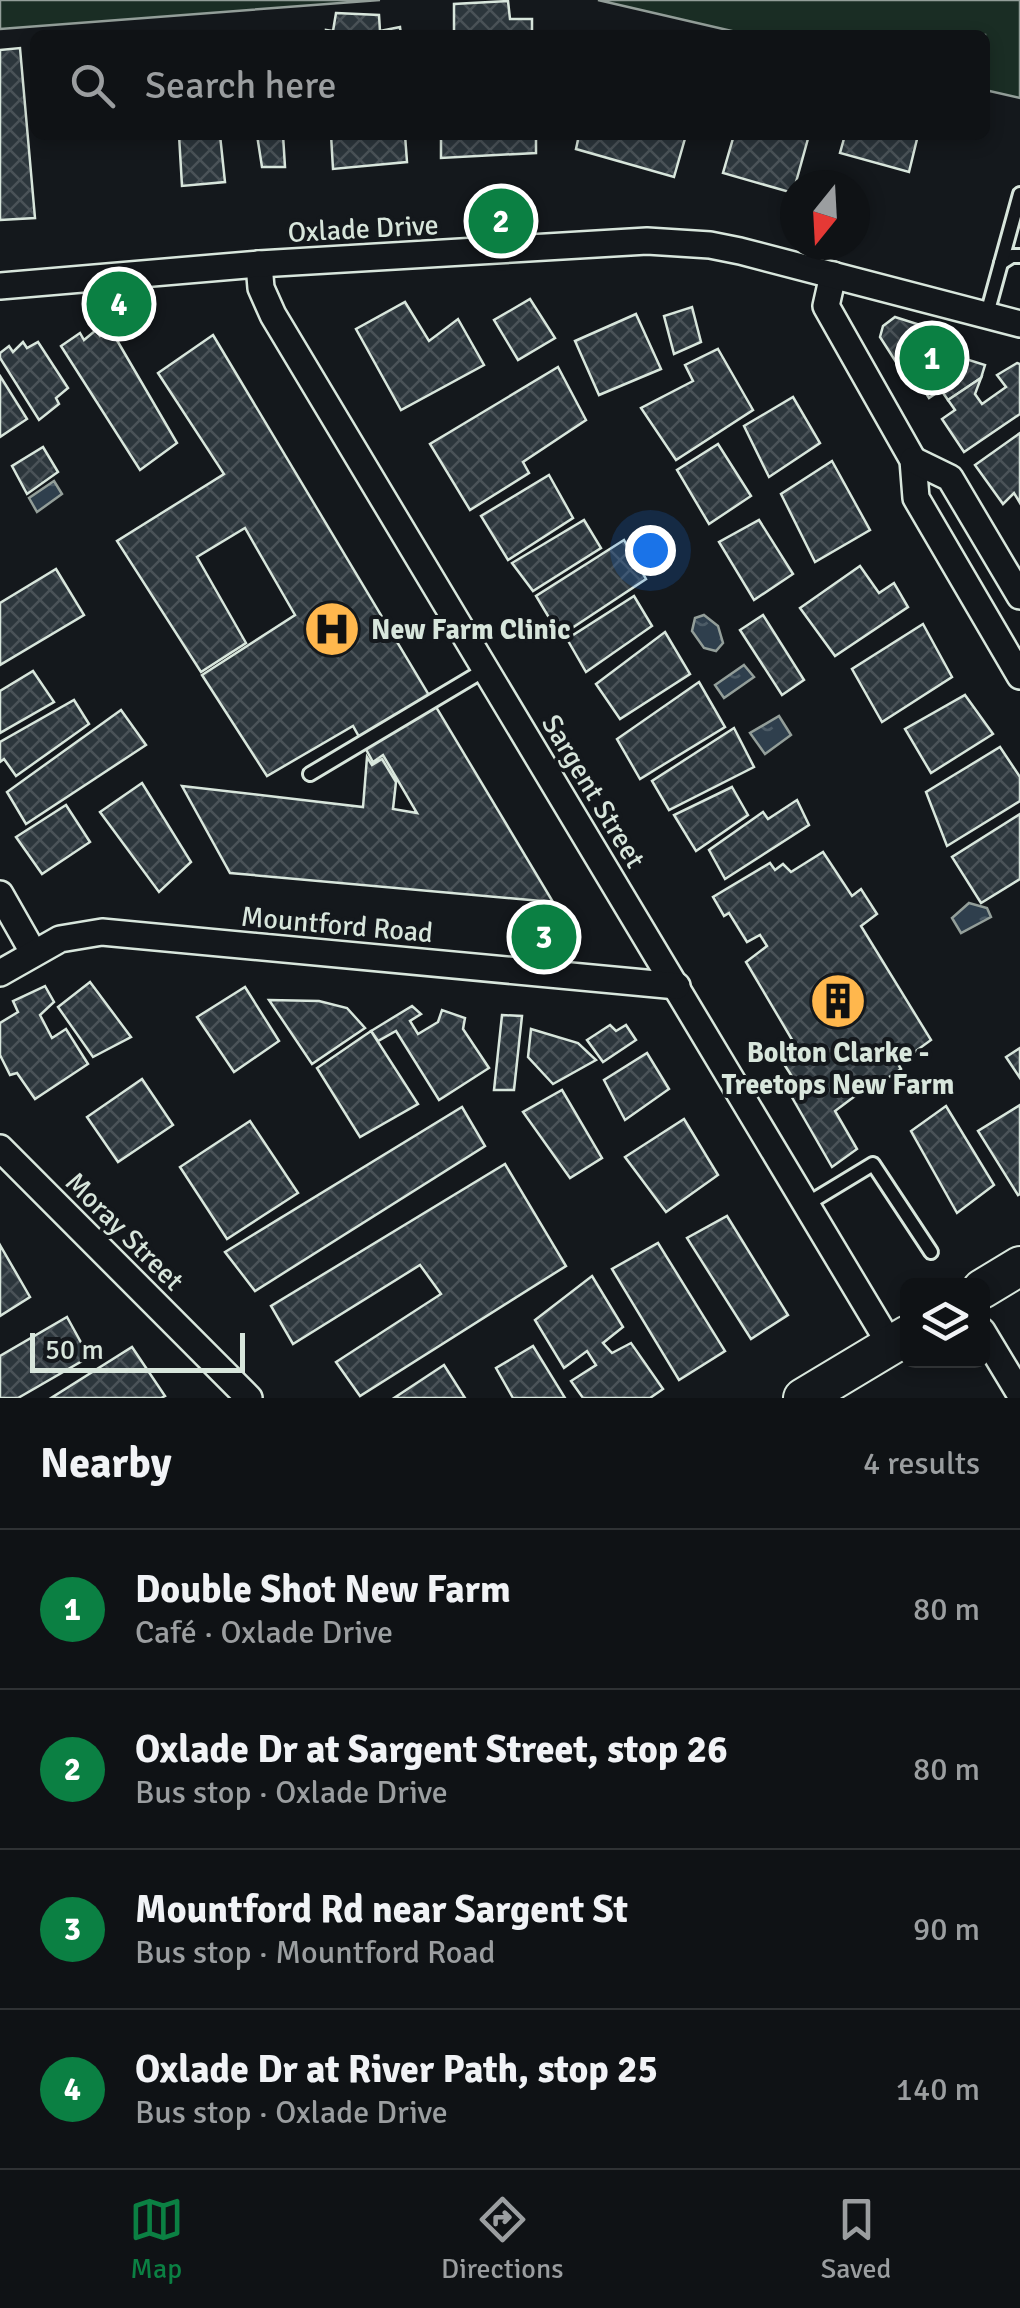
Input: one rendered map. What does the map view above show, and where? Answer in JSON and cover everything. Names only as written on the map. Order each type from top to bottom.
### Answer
[{"type":"street","name":"Oxlade Drive","points":[[0,286],[259,264],[647,241],[710,245],[1020,324]]},
{"type":"street","name":"Sargent Street","points":[[259,264],[261,288],[273,315],[806,1204],[899,1340]]},
{"type":"street","points":[[832,275],[826,297],[828,309],[913,460],[916,498],[1020,676]]},
{"type":"street","points":[[913,460],[950,478],[1020,596]]},
{"type":"street","points":[[0,894],[33,952]]},
{"type":"street","name":"Mountford Road","points":[[0,972],[60,938],[102,932],[677,986]]},
{"type":"street","name":"Moray Street","points":[[0,1148],[249,1398]]},
{"type":"street","points":[[990,1284],[1020,1266]]},
{"type":"street","points":[[803,1398],[899,1340]]},
{"type":"street","points":[[990,1344],[1020,1394]]},
{"type":"lane","points":[[986,314],[1020,194]]},
{"type":"lane","points":[[1001,263],[1020,256]]},
{"type":"lane","points":[[310,774],[486,669]]},
{"type":"lane","points":[[806,1204],[873,1164],[930,1252]]},
{"type":"green space","points":[[0,0],[380,0],[0,29]]},
{"type":"green space","points":[[598,0],[1020,0],[1020,98],[990,91],[990,30],[727,30]]},
{"type":"water","points":[[54,481],[62,494],[37,512],[29,498]]},
{"type":"water","points":[[704,615],[718,626],[723,643],[716,651],[704,648],[692,631],[695,618]]},
{"type":"water","points":[[744,665],[754,677],[724,698],[715,685]]},
{"type":"water","points":[[779,716],[791,735],[765,754],[750,733]]},
{"type":"water","points":[[969,903],[987,908],[991,917],[961,933],[952,918]]},
{"type":"building","points":[[508,1],[510,19],[532,19],[532,30],[454,30],[454,4]]},
{"type":"building","points":[[336,13],[379,15],[380,30],[333,30]]},
{"type":"building","points":[[20,48],[35,218],[0,220],[0,50]]},
{"type":"building","points":[[179,140],[221,140],[225,182],[182,186]]},
{"type":"building","points":[[258,140],[283,140],[285,167],[262,167]]},
{"type":"building","points":[[331,140],[405,140],[407,162],[333,169]]},
{"type":"building","points":[[441,140],[536,140],[536,153],[441,158]]},
{"type":"building","points":[[578,140],[685,140],[674,177],[576,149]]},
{"type":"building","points":[[733,140],[808,140],[799,170],[780,170],[780,189],[723,173]]},
{"type":"building","points":[[844,140],[917,140],[909,172],[840,153]]},
{"type":"building","points":[[530,299],[555,338],[518,360],[494,320]]},
{"type":"building","points":[[405,302],[429,341],[458,319],[484,365],[401,410],[356,329]]},
{"type":"building","points":[[692,307],[701,342],[674,354],[664,316]]},
{"type":"building","points":[[636,314],[661,369],[599,395],[575,341]]},
{"type":"building","points":[[895,317],[933,329],[931,340],[959,348],[956,356],[985,365],[981,378],[948,400],[941,390],[929,398],[902,356],[896,362],[880,337],[883,326]]},
{"type":"building","points":[[96,330],[100,336],[111,330],[177,443],[140,470],[61,346],[80,333],[84,340]]},
{"type":"building","name":"New Farm Clinic","points":[[213,335],[553,902],[230,873],[182,786],[363,807],[367,757],[372,765],[382,759],[396,782],[393,809],[417,813],[383,755],[373,762],[353,726],[267,776],[202,675],[295,615],[245,528],[197,557],[246,643],[201,672],[117,541],[224,474],[158,373]]},
{"type":"building","points":[[23,342],[27,348],[38,342],[68,388],[56,398],[59,404],[39,420],[0,358],[9,346],[13,352]]},
{"type":"building","points":[[718,349],[753,410],[676,460],[641,408],[693,381],[685,365]]},
{"type":"building","points":[[1017,363],[1020,414],[964,452],[942,419],[955,410],[948,400],[981,378],[975,394],[982,404],[1006,387],[997,375]]},
{"type":"building","points":[[558,367],[586,420],[523,462],[529,473],[470,510],[430,444]]},
{"type":"building","points":[[0,376],[27,419],[0,437]]},
{"type":"building","points":[[793,397],[820,443],[769,477],[744,426]]},
{"type":"building","points":[[1020,433],[1020,503],[1014,493],[1003,504],[975,465]]},
{"type":"building","points":[[718,444],[751,496],[709,524],[677,470]]},
{"type":"building","points":[[43,447],[58,472],[27,494],[12,466]]},
{"type":"building","points":[[832,461],[870,530],[815,562],[781,494]]},
{"type":"building","points":[[549,475],[573,518],[508,560],[481,516]]},
{"type":"building","points":[[584,520],[601,548],[533,591],[512,563]]},
{"type":"building","points":[[759,520],[793,574],[754,600],[719,542]]},
{"type":"building","points":[[624,540],[646,579],[560,636],[536,596]]},
{"type":"building","points":[[860,566],[879,593],[894,583],[908,607],[835,656],[800,608]]},
{"type":"building","points":[[56,569],[84,615],[0,665],[0,603]]},
{"type":"building","points":[[634,596],[652,626],[586,672],[567,639]]},
{"type":"building","points":[[763,615],[804,680],[782,695],[740,630]]},
{"type":"building","points":[[923,624],[952,677],[882,722],[852,669]]},
{"type":"building","points":[[665,632],[690,674],[620,719],[596,684]]},
{"type":"building","points":[[33,671],[54,702],[0,733],[0,691]]},
{"type":"building","points":[[699,682],[725,727],[640,779],[617,739]]},
{"type":"building","points":[[965,695],[993,734],[931,773],[905,729]]},
{"type":"building","points":[[74,700],[89,724],[16,776],[4,759],[0,762],[0,742]]},
{"type":"building","points":[[121,710],[146,745],[26,824],[7,792]]},
{"type":"building","points":[[734,728],[754,767],[669,810],[652,781]]},
{"type":"building","points":[[1000,747],[1020,777],[1020,801],[947,846],[926,792]]},
{"type":"building","points":[[142,783],[191,862],[159,892],[100,812]]},
{"type":"building","points":[[732,787],[748,815],[696,851],[674,815]]},
{"type":"building","points":[[797,800],[809,825],[725,879],[709,850],[763,812],[768,819]]},
{"type":"building","points":[[66,805],[90,842],[42,874],[16,837]]},
{"type":"building","points":[[1020,814],[1020,879],[981,903],[952,857]]},
{"type":"building","name":"Bolton Clarke - Treetops New Farm","points":[[823,852],[852,896],[861,889],[877,914],[861,926],[931,1040],[898,1064],[901,1069],[870,1090],[865,1082],[853,1091],[855,1096],[835,1111],[857,1149],[832,1167],[786,1087],[795,1081],[778,1055],[794,1043],[746,962],[767,946],[760,935],[747,942],[729,913],[724,916],[713,897],[770,863],[775,870],[783,864],[791,872]]},
{"type":"building","points":[[90,982],[131,1037],[93,1057],[58,1007]]},
{"type":"building","points":[[45,986],[54,1002],[40,1015],[52,1038],[66,1029],[88,1064],[35,1099],[17,1073],[10,1075],[0,1055],[0,1023],[18,1012],[13,1001]]},
{"type":"building","points":[[245,987],[279,1041],[234,1072],[197,1017]]},
{"type":"building","points":[[269,1000],[319,1001],[347,1008],[365,1028],[312,1064]]},
{"type":"building","points":[[412,1006],[421,1014],[410,1021],[418,1034],[438,1022],[442,1010],[465,1018],[463,1029],[489,1068],[439,1100],[396,1031],[378,1041],[371,1031]]},
{"type":"building","points":[[502,1015],[522,1016],[514,1090],[494,1090]]},
{"type":"building","points":[[610,1025],[616,1031],[626,1025],[636,1040],[603,1062],[587,1040]]},
{"type":"building","points":[[531,1029],[578,1043],[596,1060],[553,1084],[528,1057]]},
{"type":"building","points":[[371,1031],[418,1104],[360,1137],[317,1068]]},
{"type":"building","points":[[1020,1048],[1020,1078],[1006,1057]]},
{"type":"building","points":[[647,1053],[669,1089],[625,1120],[604,1080]]},
{"type":"building","points":[[142,1079],[173,1125],[118,1162],[87,1117]]},
{"type":"building","points":[[562,1090],[602,1158],[570,1178],[523,1112]]},
{"type":"building","points":[[1020,1105],[1020,1194],[1018,1195],[978,1131]]},
{"type":"building","points":[[946,1106],[994,1185],[957,1213],[911,1131]]},
{"type":"building","points":[[462,1107],[485,1146],[255,1291],[225,1252]]},
{"type":"building","points":[[684,1119],[718,1175],[666,1212],[625,1157]]},
{"type":"building","points":[[250,1121],[298,1193],[227,1239],[180,1167]]},
{"type":"building","points":[[505,1164],[566,1266],[360,1396],[336,1362],[441,1294],[420,1265],[293,1344],[271,1306]]},
{"type":"building","points":[[727,1216],[788,1315],[751,1339],[687,1238]]},
{"type":"building","points":[[658,1243],[725,1351],[679,1380],[612,1269]]},
{"type":"building","points":[[0,1245],[30,1297],[0,1316]]},
{"type":"building","points":[[592,1276],[623,1327],[603,1343],[612,1353],[631,1343],[663,1389],[650,1398],[583,1398],[571,1381],[596,1365],[587,1351],[564,1368],[535,1320]]},
{"type":"building","points":[[67,1317],[89,1357],[18,1398],[0,1398],[0,1356]]},
{"type":"building","points":[[533,1346],[565,1398],[513,1398],[496,1368]]},
{"type":"building","points":[[132,1347],[165,1396],[51,1398]]},
{"type":"building","points":[[444,1365],[465,1398],[394,1398]]},
{"type":"place","name":"Oxlade Dr at Sargent Street, stop 26","points":[[501,221]]},
{"type":"place","name":"Oxlade Dr at River Path, stop 25","points":[[119,304]]},
{"type":"place","name":"Double Shot New Farm","points":[[932,358]]},
{"type":"place","name":"New Farm Clinic","points":[[332,629]]},
{"type":"place","name":"Mountford Rd near Sargent St","points":[[544,937]]},
{"type":"place","name":"Bolton Clarke - Treetops New Farm","points":[[838,1001]]}]
